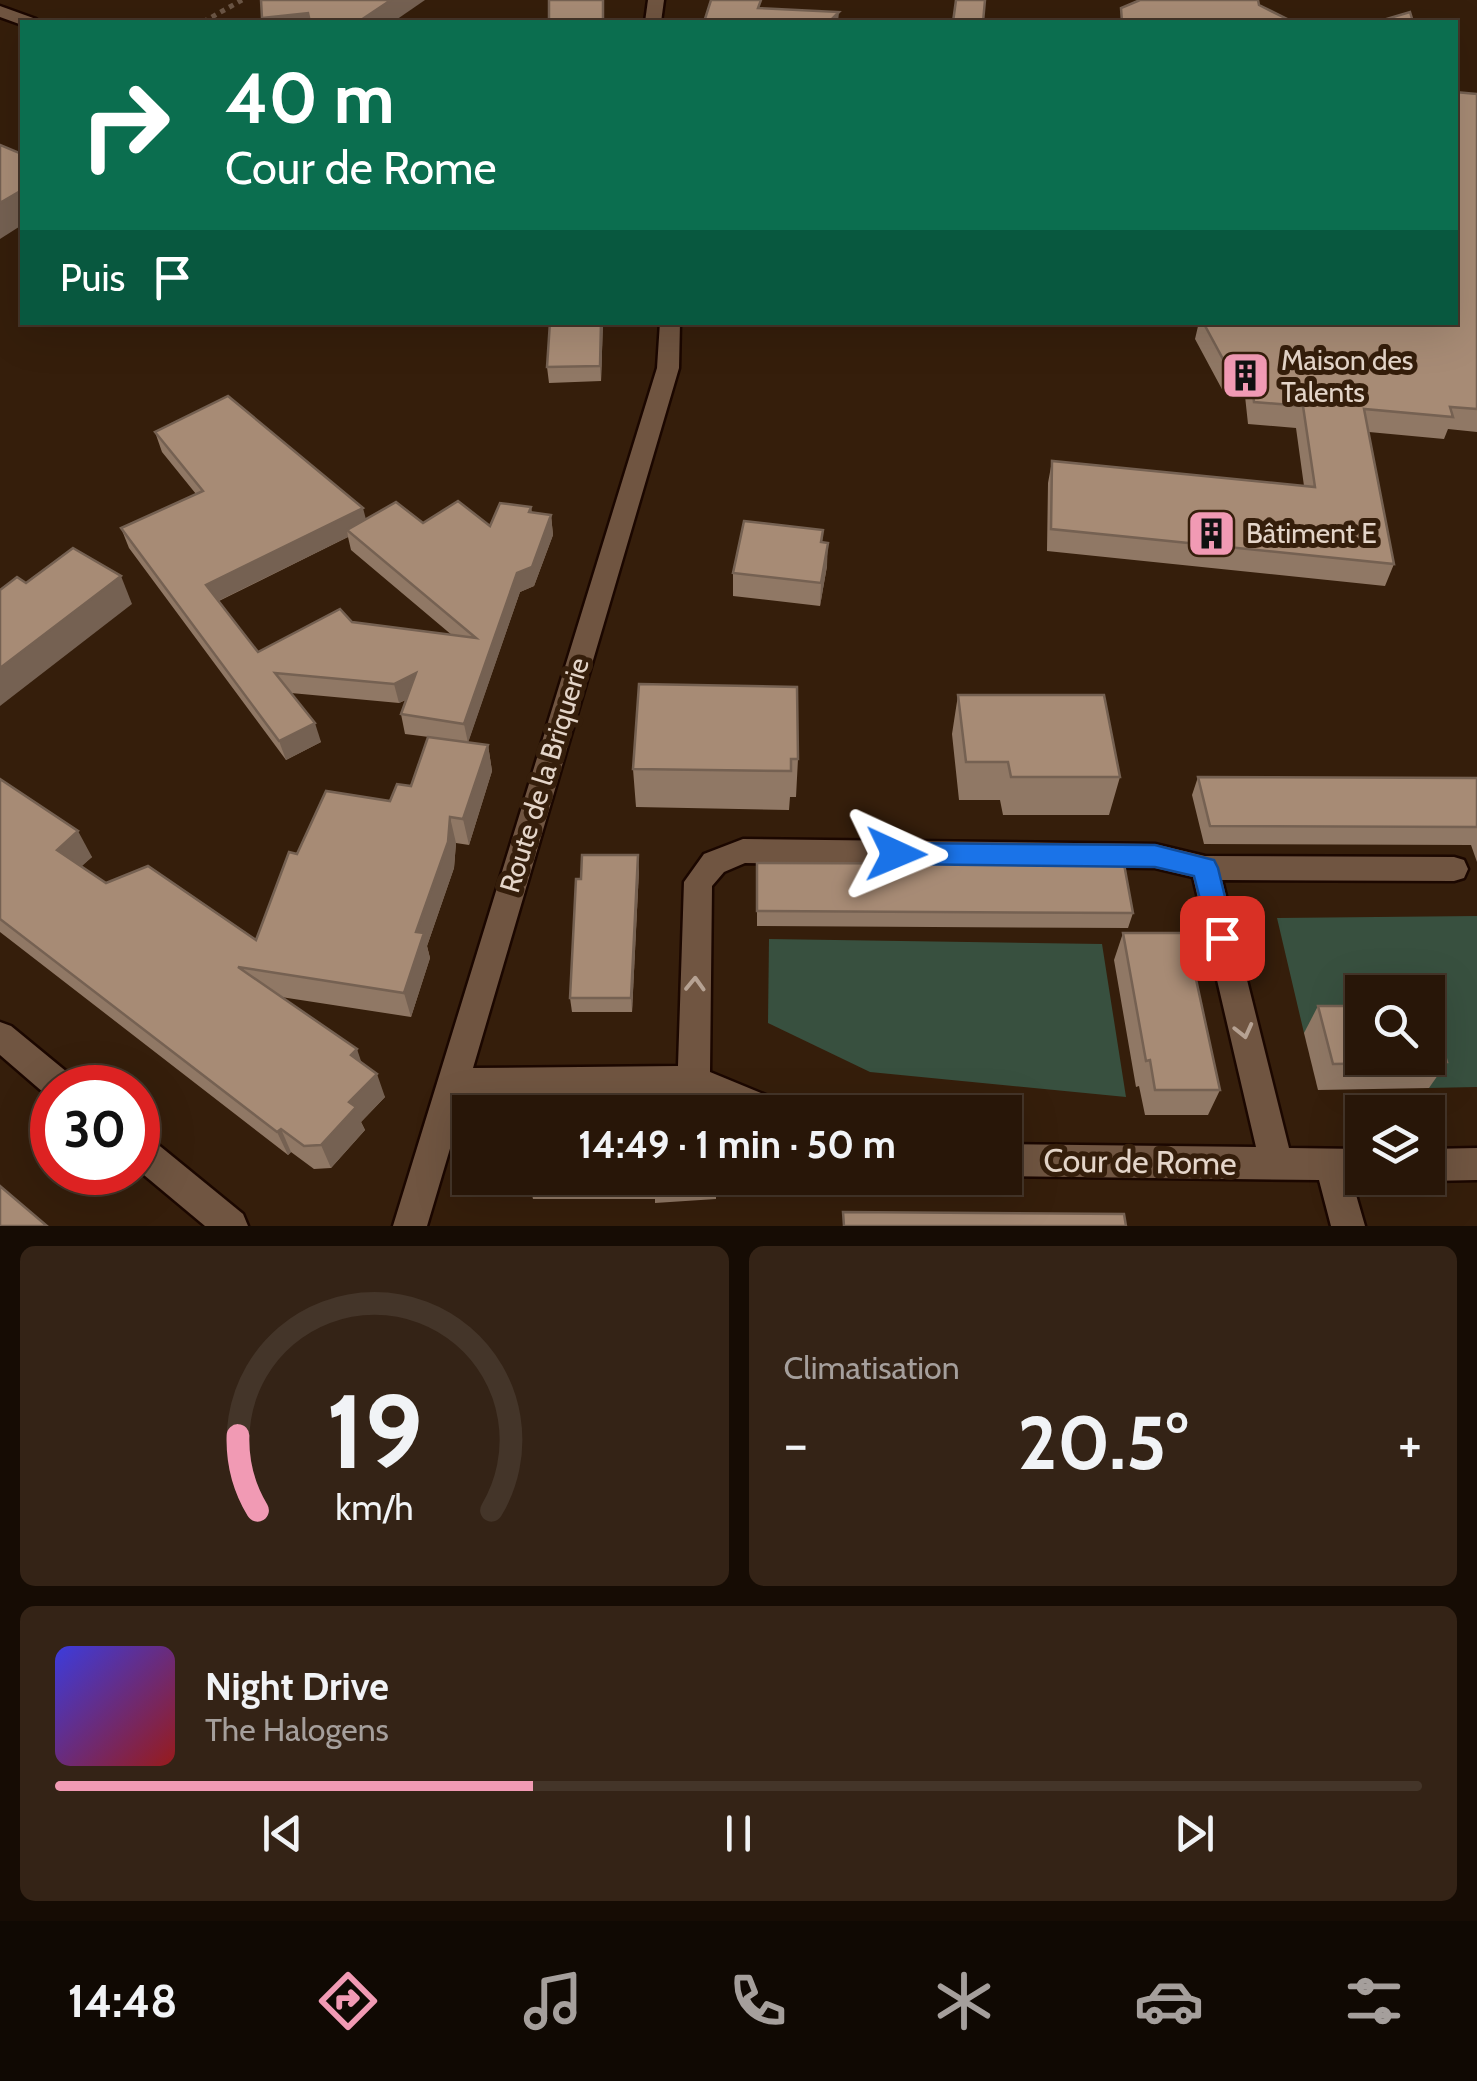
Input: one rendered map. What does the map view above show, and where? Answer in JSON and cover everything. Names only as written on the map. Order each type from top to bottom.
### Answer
[{"type":"street","points":[[0,12],[24,20]]},
{"type":"street","name":"Route de la Briquerie","points":[[410,1226],[668,368],[670,325]]},
{"type":"street","points":[[694,1081],[698,882],[714,863],[743,851],[1155,856],[1205,868],[1454,869]]},
{"type":"street","name":"Cour de Rome","points":[[1205,868],[1276,1164]]},
{"type":"street","points":[[0,1036],[35,1065]]},
{"type":"street","points":[[450,1083],[694,1081],[728,1095]]},
{"type":"street","name":"Cour de Rome","points":[[1022,1160],[1345,1165]]},
{"type":"street","points":[[1445,1165],[1477,1164]]},
{"type":"street","points":[[160,1168],[230,1226]]},
{"type":"street","name":"Cour de Rome","points":[[1347,1195],[1348,1226]]},
{"type":"path","points":[[207,20],[242,0]]},
{"type":"green space","points":[[1477,916],[1477,1087],[1429,1088],[1425,1075],[1445,1075],[1445,975],[1345,975],[1345,1033],[1304,1033],[1277,918]]},
{"type":"green space","points":[[769,939],[1102,944],[1126,1097],[870,1072],[768,1023]]},
{"type":"building","points":[[261,0],[391,0],[361,20],[310,20],[308,13],[262,18]]},
{"type":"building","points":[[549,0],[603,0],[603,20],[549,20]]},
{"type":"building","points":[[711,0],[761,0],[758,8],[839,12],[831,20],[705,20]]},
{"type":"building","points":[[956,0],[985,0],[983,20],[953,20]]},
{"type":"building","points":[[1140,0],[1258,0],[1259,5],[1289,20],[1122,20],[1121,8]]},
{"type":"building","points":[[1410,12],[1412,20],[1383,20]]},
{"type":"building","points":[[1458,92],[1477,94],[1477,409],[1450,407],[1453,417],[1364,409],[1394,564],[1051,529],[1052,461],[1315,487],[1303,406],[1254,402],[1251,374],[1230,372],[1205,325],[1458,325]]},
{"type":"building","points":[[0,145],[20,153],[20,191],[0,203]]},
{"type":"building","points":[[550,325],[601,325],[600,366],[547,367]]},
{"type":"building","points":[[228,396],[363,508],[206,585],[258,652],[340,609],[352,622],[476,638],[347,530],[396,502],[423,523],[458,501],[490,526],[500,503],[531,507],[529,512],[551,515],[532,567],[517,573],[464,724],[401,714],[416,673],[394,684],[275,673],[315,723],[279,741],[121,528],[203,491],[155,432]]},
{"type":"building","points":[[744,521],[823,530],[821,542],[828,543],[821,583],[733,573]]},
{"type":"building","points":[[73,548],[121,576],[0,668],[0,590],[17,577],[26,583]]},
{"type":"building","points":[[639,684],[797,687],[798,759],[791,759],[791,771],[633,769]]},
{"type":"building","points":[[958,695],[1104,695],[1120,777],[1011,777],[1008,762],[966,762]]},
{"type":"building","points":[[428,737],[488,745],[463,819],[450,817],[448,842],[416,932],[424,933],[404,993],[238,967],[357,1049],[351,1055],[377,1074],[349,1102],[356,1107],[321,1145],[304,1146],[281,1129],[277,1132],[0,919],[0,779],[78,831],[57,850],[106,883],[148,866],[256,940],[289,852],[297,854],[326,791],[390,801],[397,784],[411,786]]},
{"type":"building","points":[[1198,777],[1477,778],[1477,827],[1210,826]]},
{"type":"building","points":[[582,855],[638,855],[631,998],[570,998],[576,879],[581,879]]},
{"type":"building","points":[[757,863],[1124,864],[1133,913],[757,911]]},
{"type":"building","points":[[1123,933],[1186,933],[1220,1090],[1155,1090],[1150,1060],[1146,1061]]},
{"type":"building","points":[[1318,1006],[1345,1006],[1345,1064],[1333,1064]]},
{"type":"building","points":[[0,1186],[47,1226],[0,1226]]},
{"type":"building","points":[[843,1212],[1124,1214],[1126,1226],[844,1226]]},
{"type":"place","name":"Maison des Talents","points":[[1246,376]]},
{"type":"place","name":"Bâtiment E","points":[[1211,533]]},
{"type":"route","points":[[896,854],[1155,856],[1205,868],[1222,938]]}]
